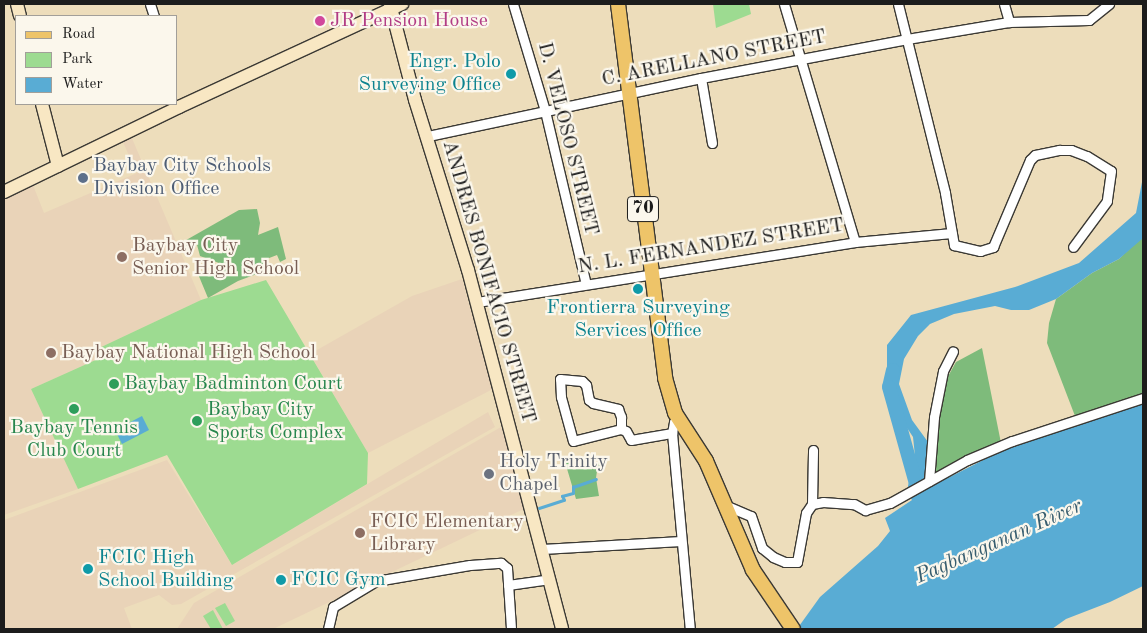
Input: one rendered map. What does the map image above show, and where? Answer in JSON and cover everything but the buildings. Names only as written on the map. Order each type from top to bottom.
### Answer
[{"type":"main road","name":"70","points":[[618,4],[665,378],[676,415],[706,461],[753,570],[782,617],[793,629]]},
{"type":"street","name":"D. VELOSO STREET","points":[[513,4],[545,111],[586,284]]},
{"type":"street","points":[[784,4],[799,60],[855,242]]},
{"type":"street","points":[[898,4],[945,193],[954,245],[980,251],[993,247],[1030,160],[1035,155],[1043,152],[1071,150],[1107,166],[1111,171],[1107,201],[1073,247]]},
{"type":"street","points":[[1004,4],[1009,22]]},
{"type":"street","name":"C. ARELLANO STREET","points":[[428,136],[701,78],[907,39],[1009,22],[1089,20],[1109,4]]},
{"type":"street","points":[[178,103],[394,5]]},
{"type":"street","name":"ANDRES BONIFACIO STREET","points":[[394,5],[415,100],[428,136],[477,302],[562,629]]},
{"type":"street","points":[[701,78],[712,143]]},
{"type":"street","points":[[42,105],[58,166]]},
{"type":"street","points":[[4,192],[174,105]]},
{"type":"street","name":"N. L. FERNANDEZ STREET","points":[[477,302],[855,242],[952,233]]},
{"type":"street","points":[[928,482],[934,417],[943,371],[953,352]]},
{"type":"street","points":[[621,429],[621,418],[618,409],[589,400],[586,386],[582,381],[560,379],[566,422],[573,441],[621,429],[626,431],[631,440],[672,433]]},
{"type":"street","points":[[812,504],[822,502],[854,504],[865,510],[890,503],[968,460],[1012,441],[1143,398]]},
{"type":"street","points":[[676,415],[672,433],[690,629]]},
{"type":"street","points":[[727,506],[751,516],[762,548],[785,562],[797,562],[806,513],[812,504],[812,450]]},
{"type":"street","points":[[542,549],[681,541]]},
{"type":"street","points":[[328,629],[333,607],[380,579],[470,565],[501,563],[507,568],[511,629]]},
{"type":"street","points":[[508,585],[550,579]]},
{"type":"shaded area","points":[[131,136],[201,300],[97,349],[100,358],[31,389],[78,489],[4,515],[4,199],[33,185],[44,213],[137,173],[122,140]]},
{"type":"shaded area","points":[[462,279],[493,389],[368,453],[310,354],[412,296]]},
{"type":"shaded area","points":[[488,412],[495,427],[181,604],[172,605],[159,595],[124,608],[132,629],[4,629],[4,520],[167,460],[232,565]]},
{"type":"shaded area","points":[[501,427],[528,507],[273,629],[177,629],[194,603]]},
{"type":"green space","points":[[713,4],[749,4],[751,14],[716,28]]},
{"type":"green space","points":[[257,209],[260,223],[258,235],[278,227],[286,259],[280,262],[277,255],[264,260],[262,272],[238,281],[208,298],[198,274],[213,274],[219,263],[200,256],[196,241],[184,247],[181,243],[239,210]]},
{"type":"green space","points":[[1143,236],[1143,394],[1075,416],[1047,343],[1049,323],[1056,299],[1092,273],[1119,259]]},
{"type":"green space","name":"Baybay City Sports Complex","points":[[266,280],[368,453],[367,484],[232,565],[167,455],[78,489],[31,389],[100,358],[97,349],[201,300]]},
{"type":"green space","points":[[982,348],[1001,443],[950,464],[932,476],[935,440],[946,380],[956,362]]},
{"type":"green space","points":[[565,462],[601,462],[600,471],[597,471],[596,478],[599,496],[576,499]]},
{"type":"green space","points":[[225,603],[235,621],[226,626],[215,608]]},
{"type":"green space","points":[[213,610],[223,629],[211,629],[203,616]]},
{"type":"water","name":"Pagbanganan River","points":[[1143,142],[1142,239],[1119,259],[1092,273],[1056,299],[1029,310],[1011,310],[995,306],[954,314],[930,324],[918,336],[904,359],[899,384],[912,420],[928,442],[924,482],[928,488],[1003,450],[1143,403],[1143,586],[1110,602],[1066,619],[1052,629],[797,629],[820,597],[878,546],[890,531],[885,518],[912,500],[909,495],[908,486],[915,456],[913,437],[898,414],[887,381],[887,345],[911,315],[1015,287],[1079,263],[1136,213],[1142,182]]},
{"type":"water","points":[[142,416],[149,430],[122,444],[115,430]]},
{"type":"waterway","points":[[893,370],[889,387],[917,487]]},
{"type":"waterway","points":[[539,508],[564,500],[562,496],[573,493],[573,487],[596,479]]},
{"type":"place","name":"JR Pension House","points":[[320,21]]},
{"type":"place","name":"Engr. Polo Surveying Office","points":[[511,74]]},
{"type":"place","name":"Baybay City Schools Division Office","points":[[83,178]]},
{"type":"place","name":"Baybay City Senior High School","points":[[122,257]]},
{"type":"place","name":"Frontierra Surveying Services Office","points":[[638,289]]},
{"type":"place","name":"Baybay National High School","points":[[51,353]]},
{"type":"place","name":"Baybay Badminton Court","points":[[114,384]]},
{"type":"place","name":"Baybay Tennis Club Court","points":[[74,409]]},
{"type":"place","name":"Baybay City Sports Complex","points":[[197,421]]},
{"type":"place","name":"Holy Trinity Chapel","points":[[489,474]]},
{"type":"place","name":"FCIC Elementary Library","points":[[360,533]]},
{"type":"place","name":"FCIC High School Building","points":[[88,569]]},
{"type":"place","name":"FCIC Gym","points":[[281,580]]}]
